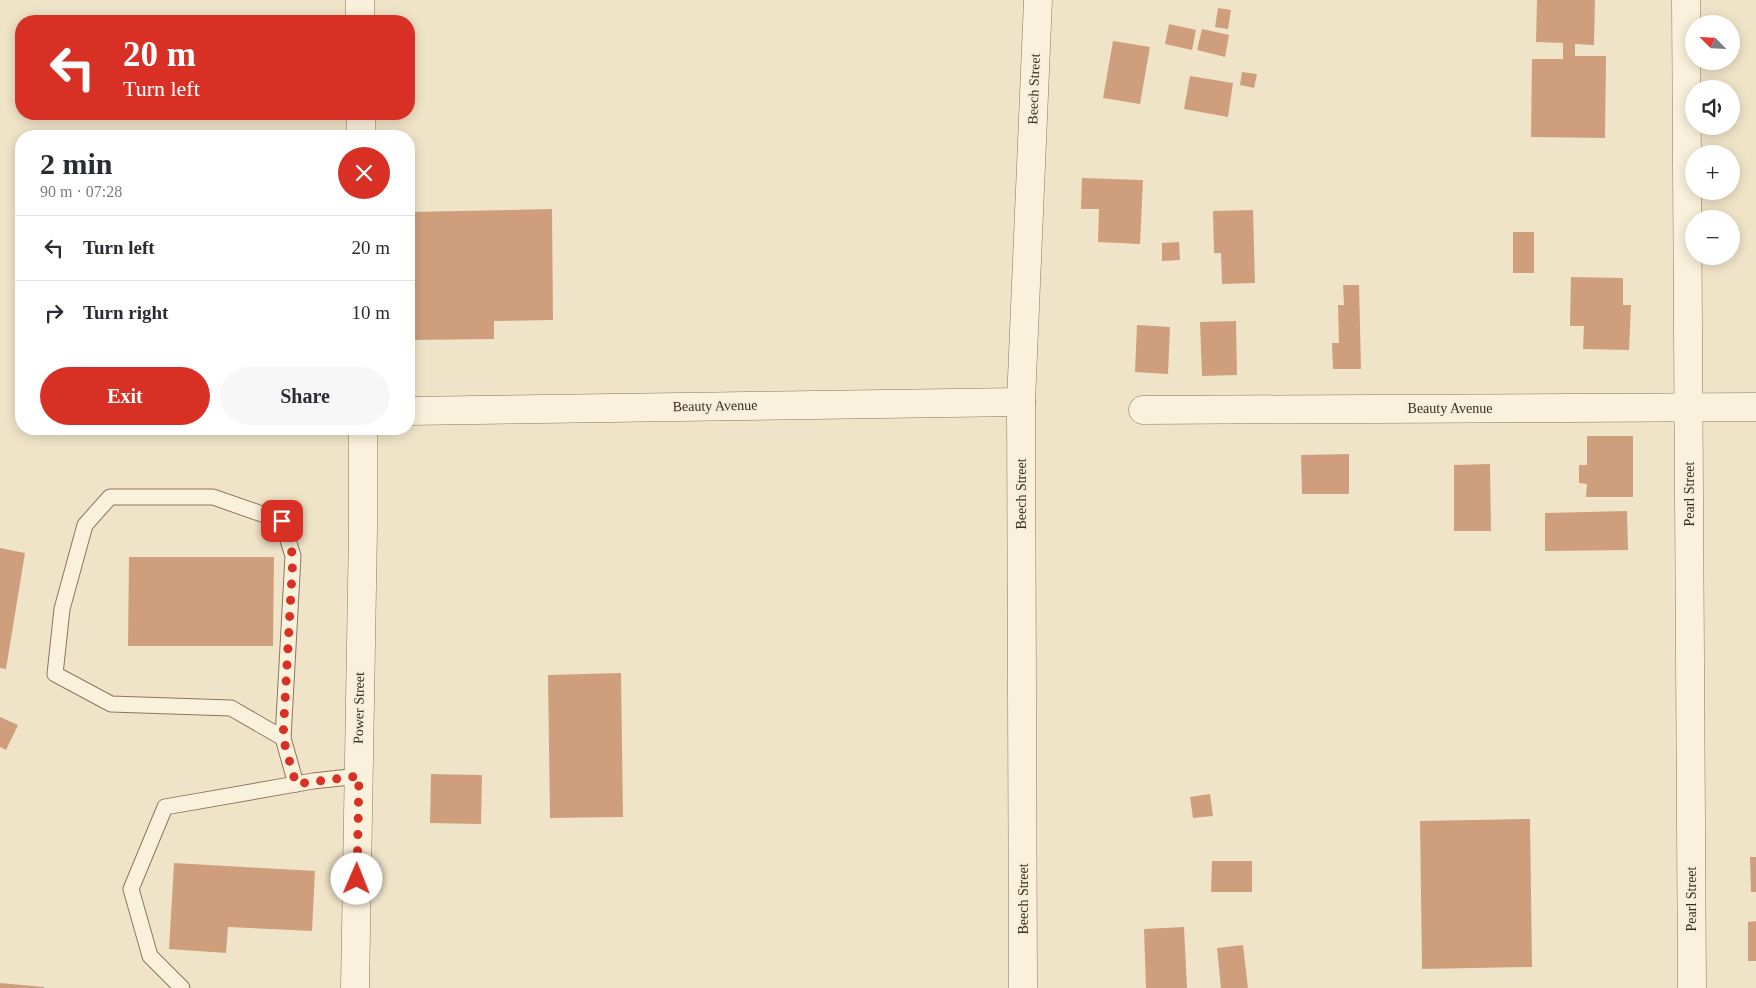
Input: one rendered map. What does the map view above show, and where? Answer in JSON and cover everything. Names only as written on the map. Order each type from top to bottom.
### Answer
[{"type":"street","points":[[360,0],[360,15]]},
{"type":"street","name":"Beech Street","points":[[1023,988],[1021,402],[1038,0]]},
{"type":"street","name":"Pearl Street","points":[[1686,0],[1692,988]]},
{"type":"street","name":"Beauty Avenue","points":[[415,411],[1021,402]]},
{"type":"street","name":"Beauty Avenue","points":[[1143,410],[1756,407]]},
{"type":"street","name":"Power Street","points":[[355,988],[363,435]]},
{"type":"lane","points":[[283,738],[231,708],[111,704],[55,674],[62,609],[85,525],[110,497],[213,497],[282,521],[293,556],[283,738],[296,784]]},
{"type":"lane","points":[[182,988],[150,956],[131,889],[165,807],[296,784],[359,776]]},
{"type":"building","points":[[1537,0],[1595,0],[1594,45],[1575,44],[1575,56],[1606,56],[1605,138],[1531,137],[1532,59],[1563,59],[1563,43],[1536,42]]},
{"type":"building","points":[[1218,8],[1231,10],[1228,29],[1215,27]]},
{"type":"building","points":[[1169,24],[1196,30],[1192,50],[1165,44]]},
{"type":"building","points":[[1202,29],[1229,35],[1225,57],[1197,50]]},
{"type":"building","points":[[1113,41],[1150,47],[1140,104],[1103,98]]},
{"type":"building","points":[[1242,72],[1257,74],[1254,88],[1240,85]]},
{"type":"building","points":[[1190,76],[1233,83],[1228,117],[1184,109]]},
{"type":"building","points":[[1082,178],[1143,180],[1140,244],[1098,242],[1099,209],[1081,209]]},
{"type":"building","points":[[552,209],[553,320],[494,321],[494,339],[415,340],[415,212]]},
{"type":"building","points":[[1253,210],[1255,283],[1222,284],[1221,253],[1214,253],[1213,211]]},
{"type":"building","points":[[1513,232],[1534,232],[1534,273],[1513,273]]},
{"type":"building","points":[[1179,242],[1180,260],[1162,261],[1162,243]]},
{"type":"building","points":[[1571,277],[1623,278],[1623,305],[1631,305],[1629,350],[1583,349],[1584,326],[1570,326]]},
{"type":"building","points":[[1343,285],[1359,285],[1361,369],[1333,369],[1332,343],[1339,343],[1338,305],[1344,305]]},
{"type":"building","points":[[1236,321],[1237,375],[1202,376],[1200,322]]},
{"type":"building","points":[[1137,325],[1170,327],[1168,374],[1135,372]]},
{"type":"building","points":[[1587,436],[1633,436],[1633,497],[1586,497],[1587,484],[1579,483],[1579,465],[1587,465]]},
{"type":"building","points":[[1349,454],[1349,494],[1302,494],[1301,455]]},
{"type":"building","points":[[1490,464],[1491,531],[1454,531],[1454,465]]},
{"type":"building","points":[[1627,511],[1628,550],[1545,551],[1545,513]]},
{"type":"building","points":[[0,548],[25,553],[6,669],[0,668]]},
{"type":"building","points":[[129,557],[274,557],[273,646],[128,646]]},
{"type":"building","points":[[621,673],[623,817],[550,818],[548,675]]},
{"type":"building","points":[[0,717],[18,725],[6,750],[0,747]]},
{"type":"building","points":[[431,774],[482,775],[481,824],[430,823]]},
{"type":"building","points":[[1210,794],[1213,816],[1193,818],[1190,797]]},
{"type":"building","points":[[1530,819],[1532,967],[1422,969],[1420,821]]},
{"type":"building","points":[[1750,857],[1756,857],[1756,892],[1751,892]]},
{"type":"building","points":[[1212,861],[1252,861],[1252,892],[1211,892]]},
{"type":"building","points":[[174,863],[315,871],[312,931],[228,927],[226,953],[169,949]]},
{"type":"building","points":[[1756,921],[1756,961],[1748,961],[1748,922]]},
{"type":"building","points":[[1184,927],[1187,988],[1146,988],[1144,929]]},
{"type":"building","points":[[1243,945],[1248,988],[1221,988],[1217,948]]},
{"type":"building","points":[[0,983],[44,987],[44,988],[0,988]]},
{"type":"route","points":[[282,521],[293,556],[283,738],[296,784],[359,776],[357,879]]}]
